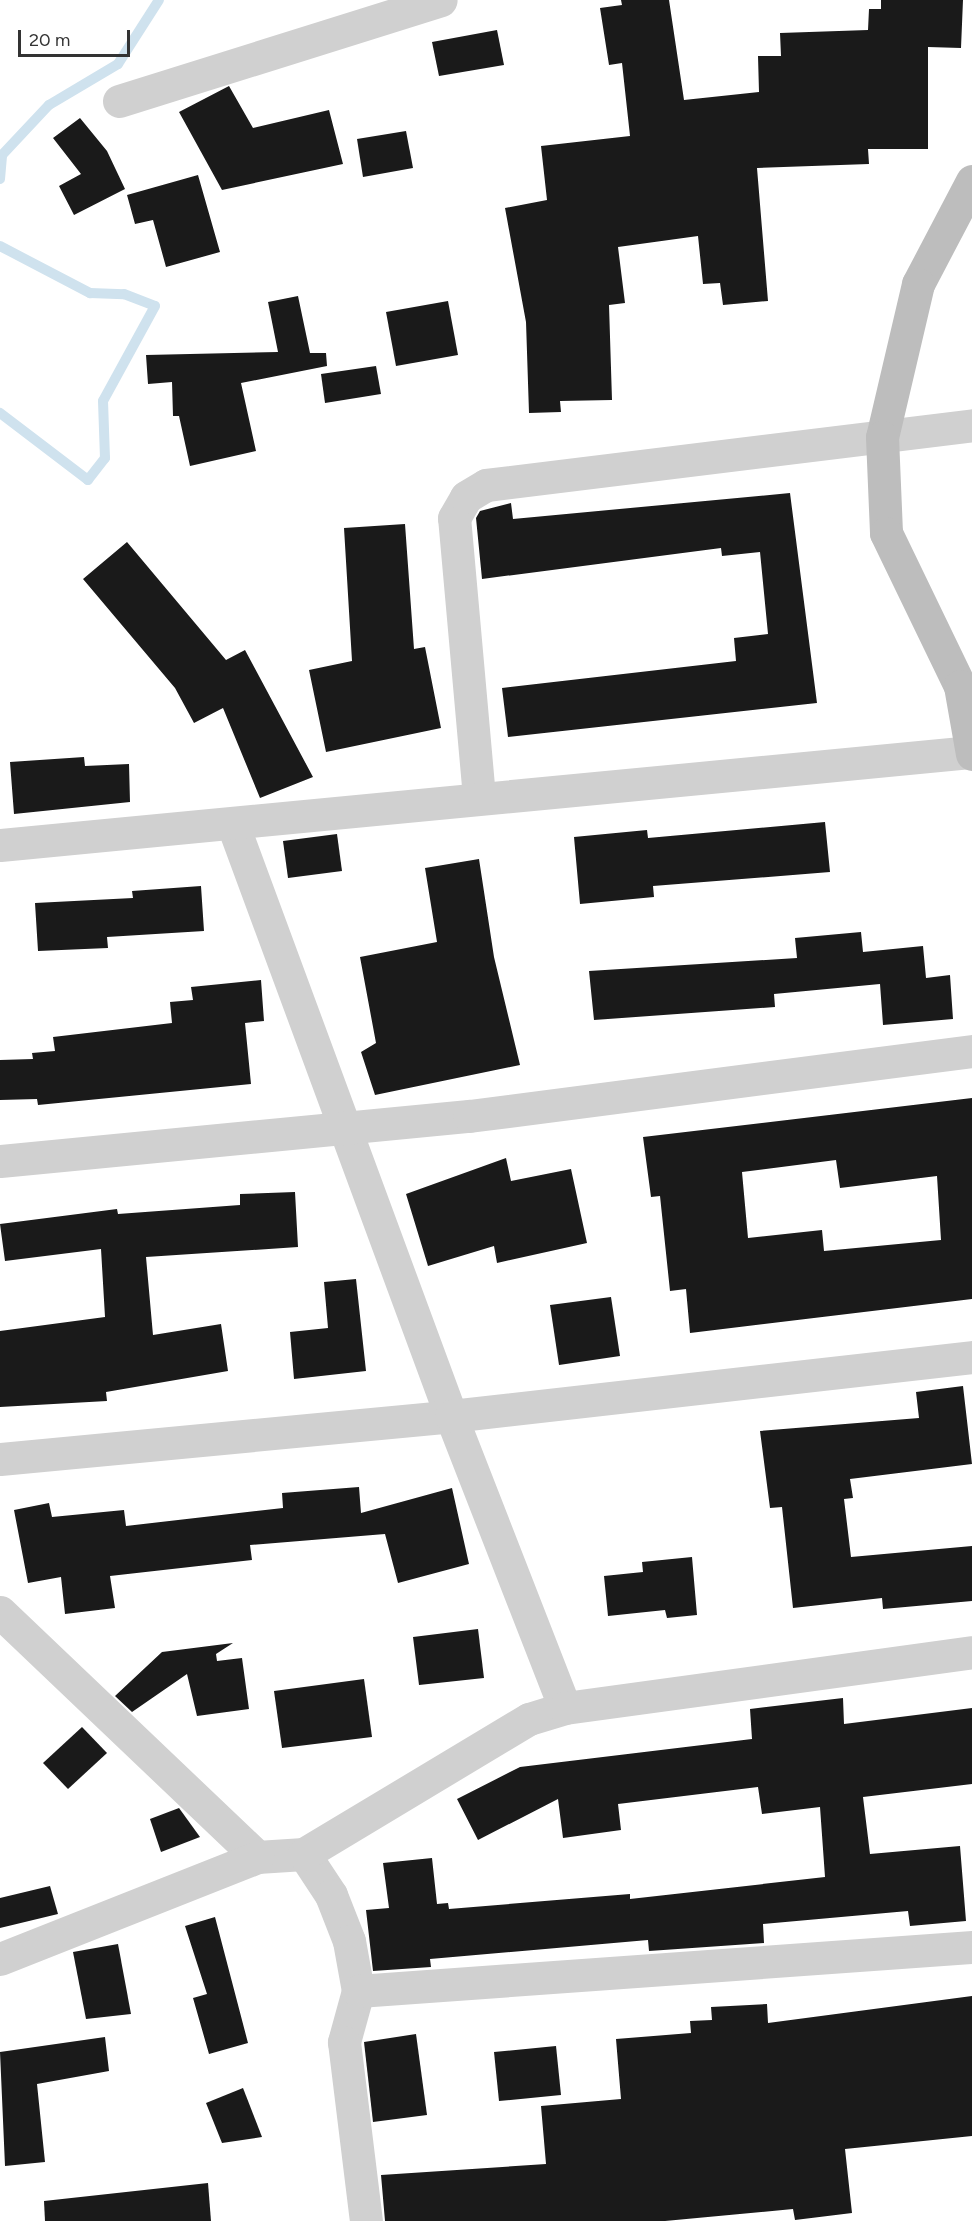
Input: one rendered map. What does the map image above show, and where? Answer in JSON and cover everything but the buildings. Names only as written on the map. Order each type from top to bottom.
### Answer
[{"type":"street","points":[[119,101],[441,0]]},
{"type":"street","points":[[0,845],[233,825],[479,797],[972,753],[960,686],[886,533],[882,437],[918,284],[972,181]]},
{"type":"street","points":[[479,797],[454,518],[466,497],[486,485],[972,425]]},
{"type":"street","points":[[233,825],[348,1129],[451,1416],[565,1708]]},
{"type":"street","points":[[0,1161],[348,1129],[972,1051]]},
{"type":"street","points":[[0,1459],[451,1416],[972,1356]]},
{"type":"street","points":[[0,1612],[257,1857]]},
{"type":"street","points":[[0,1959],[257,1857],[304,1854],[529,1719],[565,1708],[972,1652]]},
{"type":"street","points":[[304,1854],[331,1895],[350,1941],[358,1991],[344,2042],[366,2221]]},
{"type":"street","points":[[358,1991],[972,1947]]},
{"type":"waterway","points":[[0,179],[2,155],[49,105],[118,64],[159,0]]},
{"type":"waterway","points":[[0,246],[90,293],[124,294],[155,306],[103,401],[105,458],[88,480],[0,413]]}]
